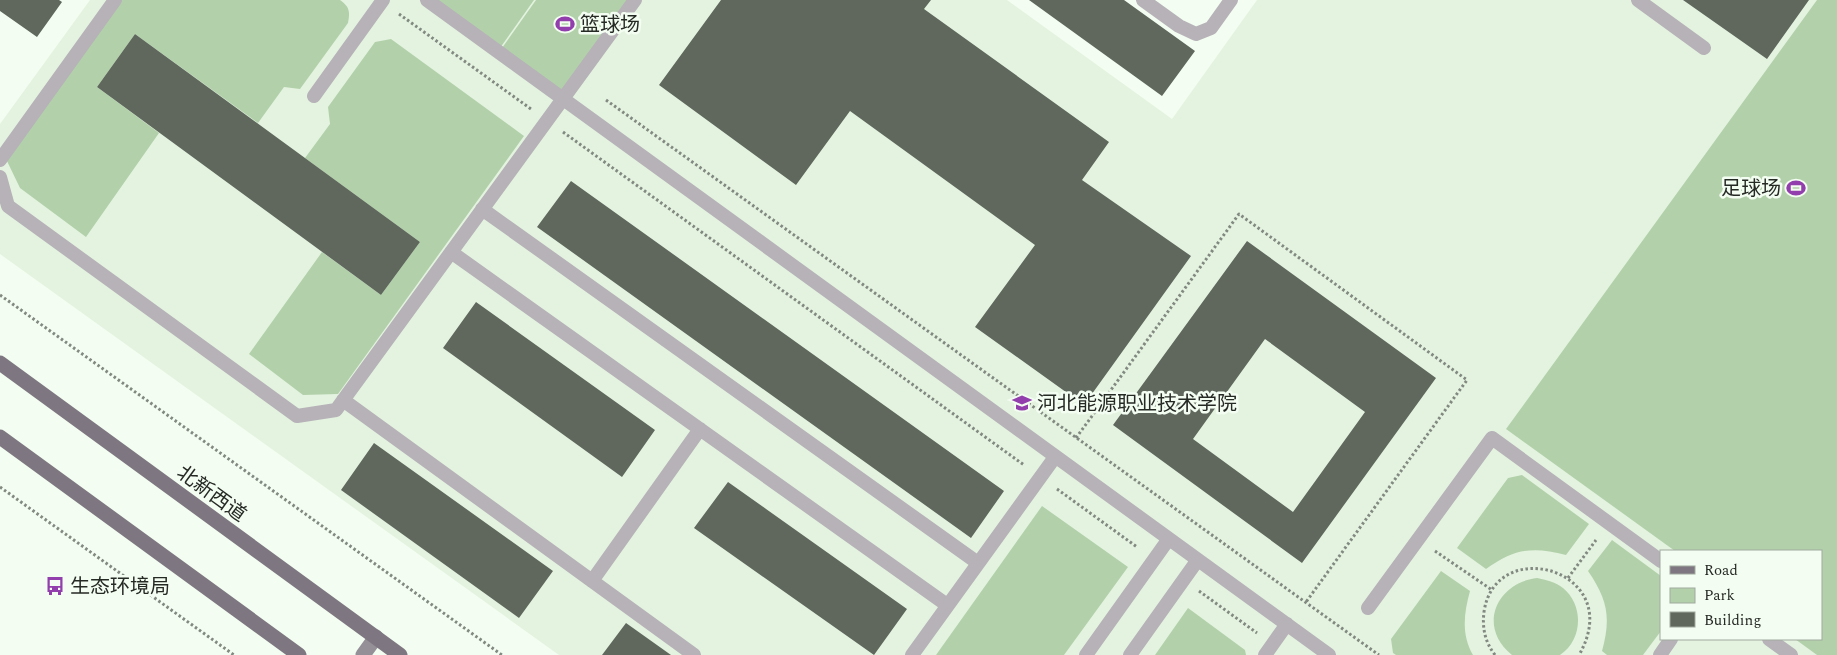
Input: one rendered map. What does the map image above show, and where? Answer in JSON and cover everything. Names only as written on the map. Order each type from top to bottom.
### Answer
[{"type":"main road","name":"北新西道","points":[[0,363],[400,655]]},
{"type":"main road","points":[[0,437],[299,655]]},
{"type":"main road","points":[[364,655],[376,637]]},
{"type":"lane","points":[[0,160],[114,0]]},
{"type":"lane","points":[[427,0],[1168,540],[1329,655]]},
{"type":"lane","points":[[0,177],[8,206],[298,416],[336,410],[635,0]]},
{"type":"lane","points":[[1143,0],[1179,26],[1196,34],[1211,28],[1231,0]]},
{"type":"lane","points":[[1638,0],[1704,48]]},
{"type":"lane","points":[[314,96],[382,1]]},
{"type":"lane","points":[[482,209],[978,563]]},
{"type":"lane","points":[[451,252],[947,605]]},
{"type":"lane","points":[[343,400],[694,655]]},
{"type":"lane","points":[[592,581],[700,428]]},
{"type":"lane","points":[[1368,608],[1492,438],[1660,559]]},
{"type":"lane","points":[[912,655],[1055,457]]},
{"type":"lane","points":[[1086,655],[1168,540]]},
{"type":"lane","points":[[1130,655],[1197,561]]},
{"type":"lane","points":[[1268,650],[1287,624]]},
{"type":"lane","points":[[1660,655],[1671,640]]},
{"type":"lane","points":[[1770,640],[1791,655]]},
{"type":"path","points":[[382,1],[1154,559]]},
{"type":"path","points":[[606,100],[1379,655]]},
{"type":"path","points":[[1076,438],[1239,214],[1467,380],[1306,602]]},
{"type":"path","points":[[0,295],[502,655]]},
{"type":"path","points":[[0,487],[234,655]]},
{"type":"path","points":[[1568,578],[1609,523]]},
{"type":"path","points":[[1419,539],[1492,590]]},
{"type":"path","points":[[1495,655],[1486,639],[1483,622],[1485,606],[1492,590],[1504,578],[1519,570],[1536,567],[1553,570],[1568,578],[1581,590],[1588,606],[1591,624],[1587,640],[1579,655]]},
{"type":"path","points":[[1184,580],[1268,650]]},
{"type":"shaded area","name":"河北能源职业技术学院","points":[[90,0],[1007,0],[1172,119],[1257,0],[1837,0],[1837,655],[559,655],[0,254],[0,124]]},
{"type":"green space","points":[[119,0],[340,0],[346,5],[349,16],[348,23],[300,89],[284,87],[258,123],[135,34],[97,87],[159,133],[86,237],[20,188],[6,159]]},
{"type":"green space","name":"篮球场","points":[[435,0],[534,0],[500,48]]},
{"type":"green space","name":"篮球场","points":[[536,0],[629,0],[563,91],[502,48]]},
{"type":"green space","points":[[1817,0],[1837,0],[1837,655],[1817,655],[1796,640],[1822,640],[1822,550],[1674,550],[1506,429]]},
{"type":"green space","points":[[391,39],[524,136],[338,394],[303,395],[249,354],[322,252],[381,295],[420,242],[305,158],[330,124],[328,107],[375,42]]},
{"type":"green space","points":[[1522,475],[1589,524],[1566,555],[1533,550],[1524,551],[1506,557],[1486,569],[1457,548],[1508,478]]},
{"type":"green space","points":[[1042,506],[1128,567],[1064,655],[936,655]]},
{"type":"green space","points":[[1612,540],[1660,575],[1660,632],[1643,655],[1607,655],[1602,651],[1607,619],[1606,610],[1600,591],[1588,571]]},
{"type":"green space","points":[[1441,571],[1470,591],[1466,607],[1465,631],[1473,655],[1396,655],[1393,653],[1391,639]]},
{"type":"green space","points":[[1537,578],[1557,584],[1570,595],[1577,613],[1577,632],[1568,649],[1560,655],[1512,655],[1501,644],[1495,632],[1496,608],[1502,597],[1511,588]]},
{"type":"green space","points":[[1188,608],[1245,650],[1246,655],[1155,655]]},
{"type":"building","points":[[0,0],[59,0],[62,2],[37,37],[0,11]]},
{"type":"building","points":[[721,0],[931,0],[924,9],[1109,142],[1082,180],[1191,256],[1084,405],[975,327],[1035,245],[850,111],[796,185],[659,85]]},
{"type":"building","points":[[1029,0],[1124,0],[1195,51],[1162,96]]},
{"type":"building","points":[[1683,0],[1809,0],[1767,59]]},
{"type":"building","points":[[135,34],[420,242],[381,295],[97,87]]},
{"type":"building","points":[[571,181],[1004,491],[971,538],[537,227]]},
{"type":"building","points":[[1247,241],[1436,378],[1302,563],[1113,425]],"holes":[[[1265,339],[1365,412],[1293,512],[1193,439]]]},
{"type":"building","points":[[476,302],[655,430],[622,477],[443,348]]},
{"type":"building","points":[[374,443],[553,571],[519,618],[341,490]]},
{"type":"building","points":[[728,482],[907,609],[874,655],[694,528]]},
{"type":"building","points":[[626,623],[671,655],[602,655]]},
{"type":"place","name":"篮球场","points":[[565,24]]},
{"type":"place","name":"足球场","points":[[1796,188]]},
{"type":"place","name":"河北能源职业技术学院","points":[[1022,403]]},
{"type":"place","name":"生态环境局","points":[[55,586]]}]
